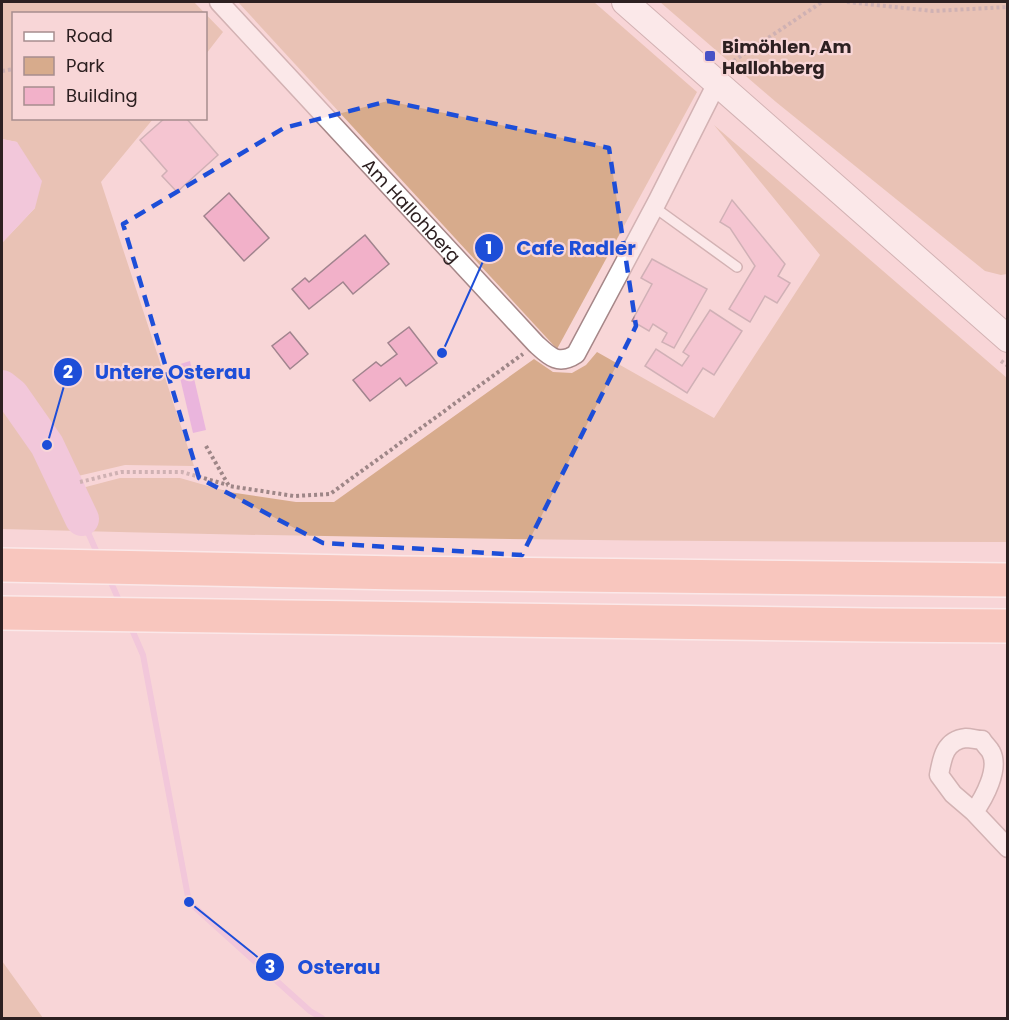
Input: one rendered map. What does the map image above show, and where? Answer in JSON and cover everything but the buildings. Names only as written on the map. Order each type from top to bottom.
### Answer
[{"type":"highway","points":[[9,565],[1008,580]]},
{"type":"highway","points":[[2,612],[1008,626]]},
{"type":"street","name":"Am Hallohberg","points":[[219,2],[536,344],[553,359],[568,359],[576,354],[717,83]]},
{"type":"street","points":[[625,2],[1004,328]]},
{"type":"street","points":[[974,812],[1008,848]]},
{"type":"lane","points":[[654,207],[737,267]]},
{"type":"path","points":[[717,83],[735,60],[822,2]]},
{"type":"path","points":[[847,2],[933,11],[1008,7]]},
{"type":"path","points":[[80,482],[121,472],[182,472],[229,486],[294,496],[330,494],[536,344]]},
{"type":"path","points":[[207,446],[229,486]]},
{"type":"highlighted area","points":[[388,101],[609,148],[636,326],[522,555],[323,543],[199,478],[123,224],[284,128]]},
{"type":"green space","points":[[2,2],[194,2],[204,12],[12,12],[12,120],[152,120],[101,182],[194,466],[125,465],[78,476],[82,488],[120,478],[180,478],[229,492],[296,502],[334,502],[534,359],[553,372],[572,373],[586,365],[597,352],[714,418],[820,255],[714,125],[1007,378],[1007,542],[505,539],[2,529],[2,243],[35,208],[17,142],[2,139]]},
{"type":"green space","points":[[238,2],[594,2],[697,92],[557,349]]},
{"type":"green space","points":[[660,2],[1007,2],[1007,274],[1001,275],[985,271],[776,102]]},
{"type":"green space","points":[[207,15],[223,32],[207,53]]},
{"type":"green space","points":[[2,961],[43,1018],[2,1018]]},
{"type":"shaded area","points":[[2,139],[17,142],[42,181],[35,208],[2,243]]},
{"type":"shaded area","points":[[190,361],[206,430],[193,433],[177,365]]},
{"type":"waterway","points":[[2,387],[12,395],[47,445],[82,519]]},
{"type":"waterway","points":[[82,519],[98,555]]},
{"type":"waterway","points":[[109,578],[121,605]]},
{"type":"waterway","points":[[130,625],[143,655],[189,902],[310,1011],[322,1018]]},
{"type":"place","name":"Bimöhlen, Am Hallohberg","points":[[710,56]]},
{"type":"place","name":"Cafe Radler","points":[[442,353]]},
{"type":"place","name":"Untere Osterau","points":[[47,445]]},
{"type":"place","name":"Osterau","points":[[189,902]]}]
